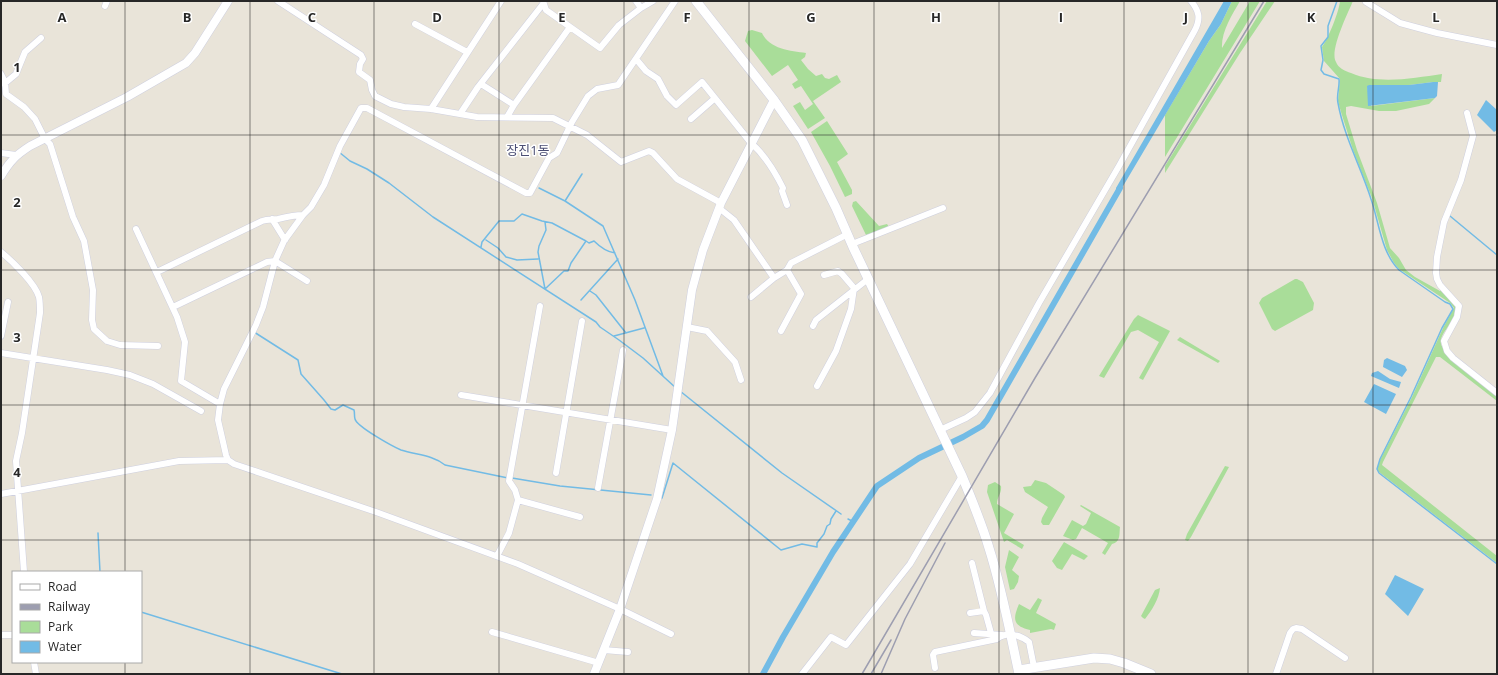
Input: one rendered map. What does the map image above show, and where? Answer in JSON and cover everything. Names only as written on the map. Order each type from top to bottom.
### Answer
[{"type":"main road","points":[[696,1],[774,100],[802,140],[836,208],[962,476],[989,548],[1006,635],[1019,672],[1034,667],[1094,658],[1110,659],[1151,674]]},
{"type":"street","points":[[1,176],[16,155],[127,97],[186,63],[195,53],[228,1]]},
{"type":"street","points":[[278,1],[361,55],[362,59],[359,72],[370,80],[375,96],[391,104],[477,117],[553,118],[587,135],[621,162],[649,152],[653,153],[677,179],[720,205],[734,220],[774,278]]},
{"type":"street","points":[[431,109],[501,1]]},
{"type":"street","points":[[636,1],[641,8]]},
{"type":"street","points":[[460,114],[543,3],[546,10],[600,48],[619,24],[653,1]]},
{"type":"street","points":[[228,460],[218,420],[224,389],[256,325],[276,261],[285,240],[303,215],[311,207],[324,185],[340,146],[361,108],[363,107],[374,111],[526,193],[530,193],[549,158],[557,153],[570,126],[588,96],[597,90],[618,84],[675,1]]},
{"type":"street","points":[[942,433],[975,412],[990,393],[1039,303],[1119,166],[1199,23],[1200,15],[1191,1]]},
{"type":"street","points":[[1366,2],[1400,23],[1437,33],[1497,45]]},
{"type":"street","points":[[415,24],[467,52]]},
{"type":"street","points":[[507,117],[570,27]]},
{"type":"street","points":[[4,84],[16,74],[25,52],[41,38]]},
{"type":"street","points":[[636,59],[646,71],[658,79],[667,96],[676,105],[702,82],[714,99],[751,143],[759,150],[777,174],[783,188],[782,191],[787,205]]},
{"type":"street","points":[[1,74],[5,82],[3,94],[24,107],[31,115],[45,139],[50,144],[73,217],[84,241],[93,290],[92,320],[94,329],[107,341],[120,345],[158,346]]},
{"type":"street","points":[[481,84],[514,105]]},
{"type":"street","points":[[691,119],[714,99]]},
{"type":"street","points":[[594,674],[620,609],[657,499],[672,430],[692,290],[704,250],[720,205],[774,100]]},
{"type":"street","points":[[1467,113],[1473,136],[1461,180],[1444,222],[1437,257],[1436,273],[1440,285],[1459,306],[1457,317],[1444,341],[1447,351],[1453,358],[1497,393]]},
{"type":"street","points":[[1,153],[16,155]]},
{"type":"street","points":[[852,244],[943,208]]},
{"type":"street","points":[[157,272],[269,218],[272,220],[294,215],[303,215]]},
{"type":"street","points":[[272,220],[285,240]]},
{"type":"street","points":[[136,229],[173,307],[185,342],[181,381],[220,404]]},
{"type":"street","points":[[751,297],[774,278],[787,270],[791,263],[848,234]]},
{"type":"street","points":[[1,252],[16,266],[36,290],[39,296],[40,313],[22,433],[16,461],[24,571]]},
{"type":"street","points":[[173,307],[267,262],[276,261],[307,280]]},
{"type":"street","points":[[781,331],[801,294],[787,270]]},
{"type":"street","points":[[817,386],[836,351],[851,309],[854,288],[838,271],[824,275]]},
{"type":"street","points":[[813,326],[816,320],[868,278]]},
{"type":"street","points":[[1,336],[8,302]]},
{"type":"street","points":[[497,556],[509,534],[518,500],[515,490],[508,481],[540,306]]},
{"type":"street","points":[[556,474],[582,321]]},
{"type":"street","points":[[687,327],[707,331],[735,362],[741,380]]},
{"type":"street","points":[[598,488],[623,350]]},
{"type":"street","points":[[1,353],[99,368],[130,375],[153,384],[201,411]]},
{"type":"street","points":[[460,395],[672,430]]},
{"type":"street","points":[[1,494],[179,461],[228,460],[518,564],[620,609],[671,634]]},
{"type":"street","points":[[802,674],[831,637],[846,645],[910,564],[962,476]]},
{"type":"street","points":[[518,500],[580,517]]},
{"type":"street","points":[[972,563],[991,633]]},
{"type":"street","points":[[970,613],[984,611]]},
{"type":"street","points":[[1276,674],[1290,633],[1296,628],[1302,629],[1345,658]]},
{"type":"street","points":[[492,632],[599,663]]},
{"type":"street","points":[[974,633],[1023,636],[1029,642],[1034,667]]},
{"type":"street","points":[[1,635],[12,635]]},
{"type":"street","points":[[935,668],[933,655],[935,652],[997,639],[1006,635]]},
{"type":"street","points":[[604,650],[628,652]]},
{"type":"street","points":[[34,663],[36,674]]},
{"type":"green space","points":[[1232,1],[1240,1],[1225,30],[1222,48],[1250,1],[1260,1],[1165,157],[1165,115],[1209,41],[1221,24]]},
{"type":"green space","points":[[1267,1],[1275,1],[1240,53],[1165,173],[1165,166]]},
{"type":"green space","points":[[1340,1],[1353,1],[1340,32],[1335,50],[1336,62],[1342,69],[1362,77],[1384,80],[1408,79],[1442,74],[1441,82],[1409,85],[1367,86],[1371,106],[1435,98],[1429,104],[1396,111],[1379,111],[1351,106],[1346,107],[1346,114],[1357,150],[1377,203],[1390,248],[1399,258],[1406,270],[1415,277],[1440,291],[1442,289],[1456,307],[1455,317],[1441,339],[1442,347],[1497,395],[1497,401],[1440,357],[1436,357],[1382,465],[1497,556],[1497,563],[1377,469],[1443,328],[1454,308],[1450,303],[1399,269],[1387,250],[1372,198],[1353,150],[1341,112],[1338,101],[1340,79],[1324,61],[1322,47],[1333,25]]},
{"type":"green space","points":[[752,30],[762,33],[770,43],[775,46],[787,50],[806,53],[805,57],[801,60],[816,76],[822,74],[825,78],[829,79],[837,75],[841,82],[813,101],[825,118],[808,129],[793,106],[800,102],[805,110],[813,104],[801,86],[795,89],[792,84],[798,80],[788,65],[772,76],[745,41],[748,31]]},
{"type":"green space","points":[[827,121],[848,154],[837,162],[852,190],[852,194],[845,197],[811,132]]},
{"type":"green space","points":[[856,201],[879,226],[887,224],[889,227],[876,233],[866,235],[852,206],[853,202]]},
{"type":"green space","points":[[1295,279],[1303,282],[1314,303],[1313,310],[1275,331],[1272,329],[1259,303],[1262,298]]},
{"type":"green space","points":[[1138,315],[1170,331],[1143,380],[1139,378],[1159,342],[1138,330],[1131,332],[1104,378],[1099,376],[1134,319]]},
{"type":"green space","points":[[1180,337],[1220,361],[1218,363],[1177,340]]},
{"type":"green space","points":[[1225,466],[1229,467],[1191,537],[1188,541],[1185,540],[1187,534]]},
{"type":"green space","points":[[1035,480],[1046,483],[1065,497],[1049,525],[1043,525],[1041,522],[1048,507],[1025,492],[1023,487],[1031,486]]},
{"type":"green space","points":[[995,482],[1001,486],[997,504],[1014,514],[1004,533],[1024,545],[1022,549],[1007,540],[1004,542],[987,492],[988,485]]},
{"type":"green space","points":[[1081,505],[1120,527],[1118,540],[1112,544],[1105,555],[1102,553],[1108,543],[1082,528],[1076,539],[1073,540],[1063,536],[1072,520],[1083,526],[1086,524],[1091,513],[1080,506]]},
{"type":"green space","points":[[1064,542],[1088,556],[1084,560],[1072,554],[1062,570],[1057,568],[1052,561]]},
{"type":"green space","points":[[1009,550],[1019,557],[1012,570],[1019,576],[1018,582],[1014,589],[1010,590],[1005,567]]},
{"type":"green space","points":[[1160,588],[1153,608],[1145,619],[1143,618],[1141,616],[1155,590]]},
{"type":"green space","points":[[1038,598],[1042,600],[1036,613],[1056,624],[1054,630],[1051,629],[1030,633],[1030,630],[1017,624],[1015,617],[1019,604],[1030,610]]},
{"type":"water","points":[[1224,1],[1232,1],[1221,24],[1209,41],[1116,198],[1116,188]]},
{"type":"water","points":[[1438,82],[1437,96],[1435,98],[1368,106],[1367,86],[1369,85],[1409,85]]},
{"type":"water","points":[[1486,100],[1497,110],[1497,130],[1494,132],[1477,115]]},
{"type":"water","points":[[1387,358],[1405,366],[1407,370],[1402,377],[1383,367],[1384,360]]},
{"type":"water","points":[[1378,371],[1390,379],[1401,382],[1399,388],[1371,376],[1372,373]]},
{"type":"water","points":[[1374,384],[1396,394],[1386,414],[1364,402]]},
{"type":"water","points":[[1395,575],[1424,589],[1408,616],[1385,594]]},
{"type":"waterway","points":[[1337,1],[1328,26],[1328,37],[1321,46],[1323,60],[1321,70],[1324,74],[1339,79],[1338,100],[1344,128],[1371,199],[1384,246],[1388,255],[1399,270],[1450,304],[1453,309],[1442,328],[1411,397],[1380,459],[1377,469],[1379,473],[1497,564]]},
{"type":"waterway","points":[[339,152],[350,161],[367,169],[389,183],[433,217],[596,322],[600,327],[643,358],[676,388]]},
{"type":"waterway","points":[[565,201],[582,174]]},
{"type":"waterway","points":[[539,188],[565,201],[603,226],[635,300],[663,376]]},
{"type":"waterway","points":[[763,674],[833,552],[877,486],[919,458],[963,437],[982,426],[987,420],[1120,188]]},
{"type":"waterway","points":[[481,247],[482,242],[499,221],[514,221],[522,214],[552,223],[589,243],[594,241],[609,252],[615,253]]},
{"type":"waterway","points":[[1450,216],[1497,255]]},
{"type":"waterway","points":[[545,222],[546,230],[538,252],[545,289]]},
{"type":"waterway","points":[[486,240],[498,248],[506,257],[517,260],[538,259]]},
{"type":"waterway","points":[[545,289],[564,271],[568,271],[571,263],[586,241]]},
{"type":"waterway","points":[[581,300],[618,259]]},
{"type":"waterway","points":[[590,291],[596,295],[626,333]]},
{"type":"waterway","points":[[614,336],[644,328]]},
{"type":"waterway","points":[[254,332],[298,360],[301,374],[331,409],[335,410],[343,405],[354,410],[357,423],[384,441],[401,450],[430,457],[445,465],[508,478]]},
{"type":"waterway","points":[[680,391],[782,473],[841,514]]},
{"type":"waterway","points":[[662,498],[673,463],[781,550],[802,544],[817,547],[817,543],[824,534],[827,526],[830,524],[836,511]]},
{"type":"waterway","points":[[512,478],[560,486],[651,495]]},
{"type":"waterway","points":[[848,519],[852,521]]},
{"type":"waterway","points":[[98,533],[100,571]]},
{"type":"waterway","points":[[142,612],[342,674]]},
{"type":"railway","points":[[862,674],[1035,378],[1264,1]]},
{"type":"railway","points":[[881,674],[905,619],[945,543]]},
{"type":"railway","points":[[871,674],[891,640]]},
{"type":"district","name":"장진1동","points":[[528,150]]}]
